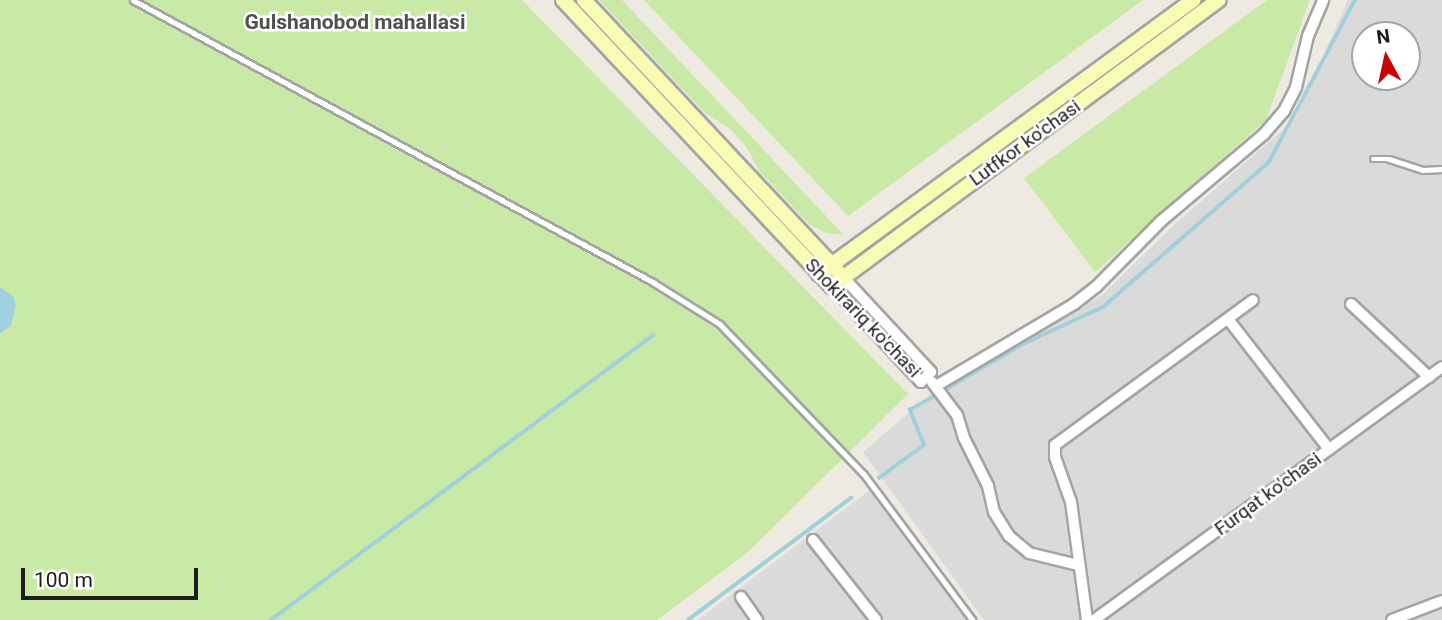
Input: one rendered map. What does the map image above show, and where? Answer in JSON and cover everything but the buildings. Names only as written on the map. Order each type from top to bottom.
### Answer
[{"type":"main road","name":"Shokirariq ko'chasi","points":[[563,0],[826,269]]},
{"type":"main road","name":"Shokirariq ko'chasi","points":[[584,0],[838,282]]},
{"type":"main road","name":"Lutfkor ko'chasi","points":[[826,269],[1193,0]]},
{"type":"main road","name":"Lutfkor ko'chasi","points":[[838,282],[1219,0]]},
{"type":"street","points":[[936,386],[1074,304],[1160,222],[1264,134],[1284,111],[1296,87],[1308,36],[1323,0]]},
{"type":"street","name":"Shokirariq ko'chasi","points":[[838,282],[932,372],[921,382],[838,282]]},
{"type":"street","points":[[1087,620],[1071,502],[1055,457],[1055,445],[1253,300]]},
{"type":"street","points":[[1351,304],[1429,377]]},
{"type":"street","points":[[1228,319],[1329,449]]},
{"type":"street","name":"Furqat ko'chasi","points":[[1094,620],[1442,367]]},
{"type":"street","points":[[927,376],[957,415],[964,438],[988,486],[994,512],[1009,536],[1029,553],[1078,565]]},
{"type":"street","points":[[813,540],[876,620]]},
{"type":"street","points":[[741,597],[757,620]]},
{"type":"street","points":[[1392,620],[1442,601]]},
{"type":"lane","points":[[133,0],[653,282],[720,324],[864,474],[973,620]]},
{"type":"lane","points":[[1373,159],[1389,159],[1422,170],[1442,169]]},
{"type":"shaded area","points":[[1348,0],[1442,0],[1442,620],[984,620],[863,452],[933,392],[1102,295],[1175,224],[1295,119]]},
{"type":"shaded area","points":[[870,490],[968,620],[698,620]]},
{"type":"green space","points":[[0,0],[522,0],[908,394],[748,552],[657,620],[0,620]]},
{"type":"green space","points":[[599,0],[622,0],[844,235],[826,233],[810,225],[759,171],[747,148],[729,128],[704,112]]},
{"type":"green space","points":[[644,0],[1143,0],[848,216]]},
{"type":"green space","points":[[1267,0],[1310,0],[1266,120],[1095,272],[1024,178]]},
{"type":"water","points":[[0,287],[13,296],[16,305],[11,326],[0,333]]},
{"type":"waterway","points":[[879,478],[924,445],[910,410],[1025,343],[1103,307],[1269,162],[1355,0]]},
{"type":"waterway","points":[[271,620],[653,335]]},
{"type":"waterway","points":[[688,620],[851,498]]},
{"type":"district","name":"Gulshanobod mahallasi","points":[[355,22]]}]
